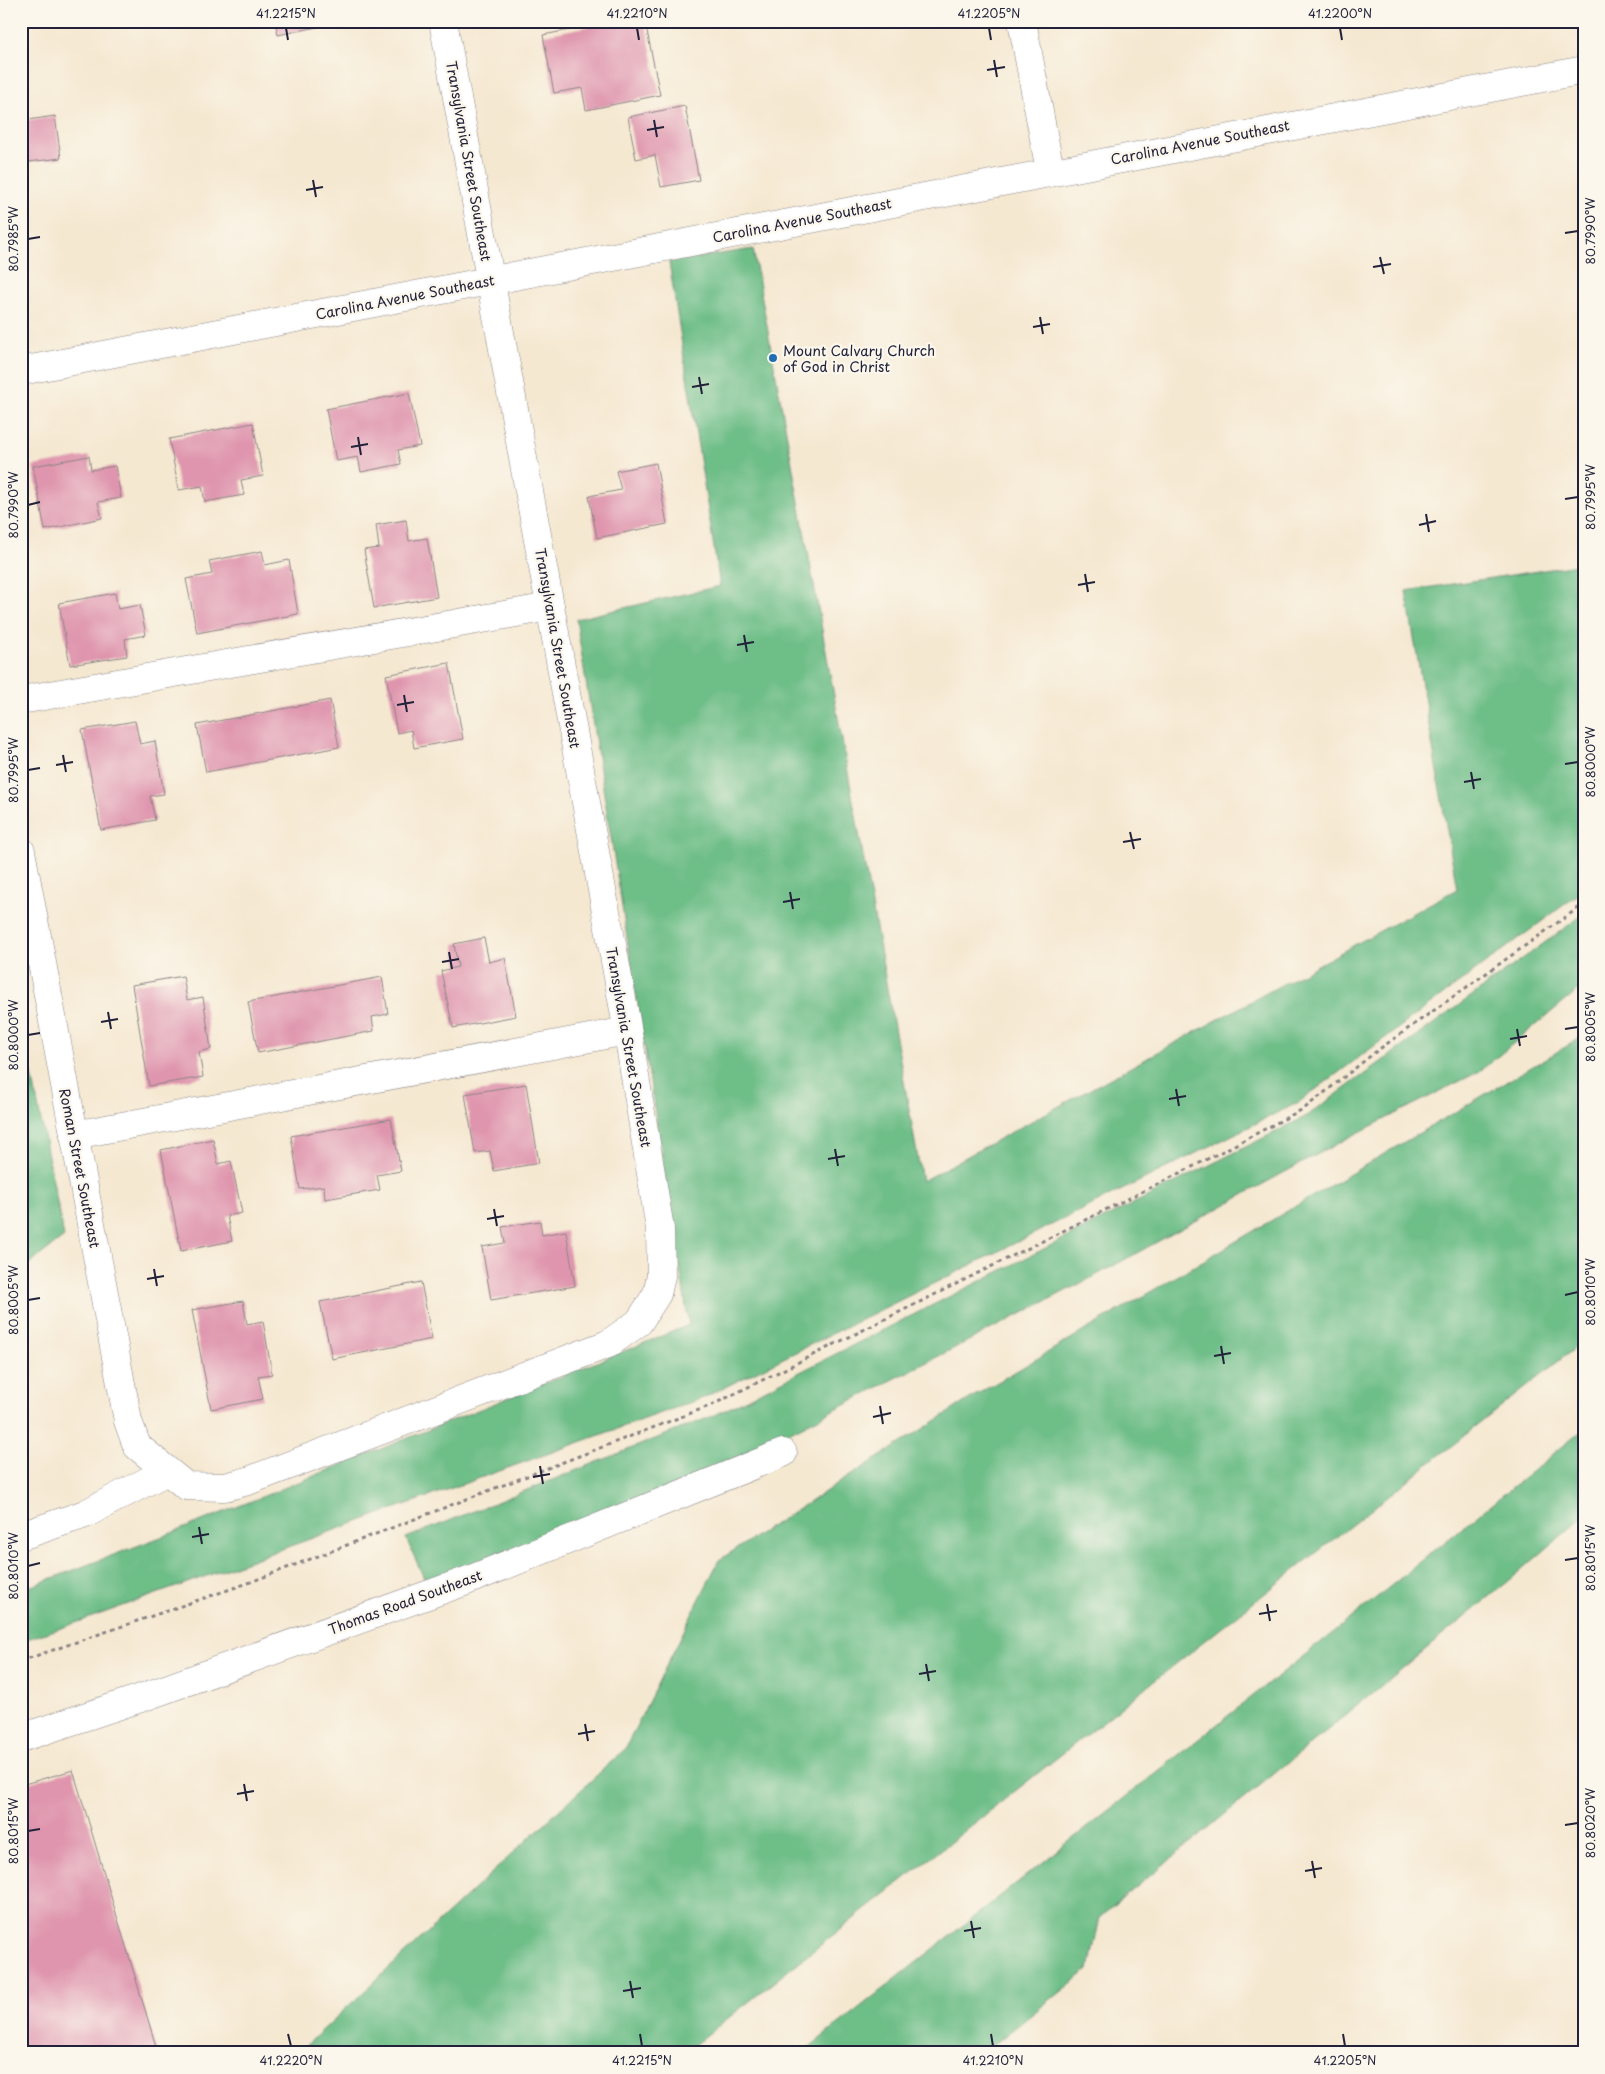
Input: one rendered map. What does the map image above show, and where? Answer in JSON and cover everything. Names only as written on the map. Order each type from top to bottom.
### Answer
[{"type":"street","name":"Transylvania Street Southeast","points":[[167,1471],[186,1486],[225,1487],[608,1344],[639,1322],[657,1294],[662,1276],[660,1229],[627,1031],[443,21]]},
{"type":"street","points":[[1022,21],[1050,171]]},
{"type":"street","name":"Carolina Avenue Southeast","points":[[21,371],[1050,171],[1584,70]]},
{"type":"street","points":[[21,700],[550,606]]},
{"type":"street","name":"Roman Street Southeast","points":[[21,851],[128,1420],[137,1446],[167,1471]]},
{"type":"street","points":[[74,1135],[627,1031]]},
{"type":"street","name":"Thomas Road Southeast","points":[[21,1738],[141,1698],[469,1580],[783,1453]]},
{"type":"street","points":[[21,1536],[85,1514],[167,1471]]},
{"type":"path","points":[[21,1660],[248,1583],[712,1405],[1198,1164],[1305,1108],[1378,1050],[1584,904]]},
{"type":"green space","points":[[753,249],[922,1181],[1457,889],[1406,591],[1584,564],[1584,890],[1299,1102],[703,1398],[21,1641],[21,1590],[182,1529],[689,1325],[576,619],[720,586],[669,262]]},
{"type":"green space","points":[[1584,914],[1584,985],[1480,1071],[1340,1142],[1091,1278],[734,1461],[427,1585],[406,1538],[713,1416],[1307,1116]]},
{"type":"green space","points":[[21,1019],[64,1237],[21,1270]]},
{"type":"green space","points":[[1584,1036],[1584,1341],[684,2053],[298,2053],[625,1749],[719,1560],[979,1393]]},
{"type":"green space","points":[[1584,1429],[1584,1516],[1516,1575],[1100,1917],[1089,1969],[983,2053],[802,2053],[1344,1624]]},
{"type":"building","points":[[275,21],[342,21],[342,22],[278,35]]},
{"type":"building","points":[[617,21],[645,21],[660,95],[586,110],[582,88],[554,93],[543,35]]},
{"type":"building","points":[[685,106],[699,180],[661,187],[655,155],[636,159],[628,117]]},
{"type":"building","points":[[55,116],[61,158],[21,163],[21,121]]},
{"type":"building","points":[[409,393],[420,446],[398,450],[401,464],[361,472],[358,457],[336,461],[326,409]]},
{"type":"building","points":[[253,423],[263,476],[241,480],[244,495],[205,502],[202,486],[179,490],[169,439]]},
{"type":"building","points":[[89,456],[91,470],[115,466],[121,498],[98,502],[102,518],[45,530],[33,466]]},
{"type":"building","points":[[656,463],[667,524],[597,538],[589,496],[621,490],[616,471]]},
{"type":"building","points":[[406,520],[409,541],[427,538],[437,597],[374,608],[364,550],[379,548],[376,525]]},
{"type":"building","points":[[262,551],[265,565],[289,560],[298,614],[197,633],[186,579],[212,574],[209,561]]},
{"type":"building","points":[[115,593],[118,609],[140,605],[146,635],[125,639],[127,656],[70,665],[59,603]]},
{"type":"building","points":[[449,663],[463,739],[414,748],[411,730],[397,733],[386,675]]},
{"type":"building","points":[[330,700],[339,747],[206,772],[197,725]]},
{"type":"building","points":[[135,721],[140,744],[155,741],[164,794],[150,796],[155,820],[101,830],[82,730]]},
{"type":"building","points":[[484,938],[489,962],[505,958],[516,1016],[453,1028],[441,971],[458,967],[454,944]]},
{"type":"building","points":[[183,976],[187,1000],[203,997],[211,1049],[199,1052],[203,1077],[149,1086],[132,985]]},
{"type":"building","points":[[382,977],[388,1014],[372,1017],[374,1031],[258,1053],[248,1002]]},
{"type":"building","points":[[526,1084],[539,1163],[494,1171],[490,1151],[475,1153],[465,1094]]},
{"type":"building","points":[[391,1119],[401,1171],[377,1175],[380,1190],[325,1199],[324,1186],[300,1189],[291,1136]]},
{"type":"building","points":[[213,1139],[218,1164],[231,1161],[242,1213],[227,1216],[232,1241],[181,1251],[161,1150]]},
{"type":"building","points":[[540,1221],[542,1235],[566,1231],[575,1286],[491,1300],[482,1247],[505,1243],[502,1227]]},
{"type":"building","points":[[421,1282],[432,1339],[332,1359],[320,1302]]},
{"type":"building","points":[[243,1301],[247,1324],[263,1321],[272,1374],[258,1376],[263,1399],[211,1409],[192,1310]]},
{"type":"building","points":[[73,1770],[158,2053],[21,2053],[21,1785]]},
{"type":"place","name":"Mount Calvary Church of God in Christ","points":[[773,358]]}]
